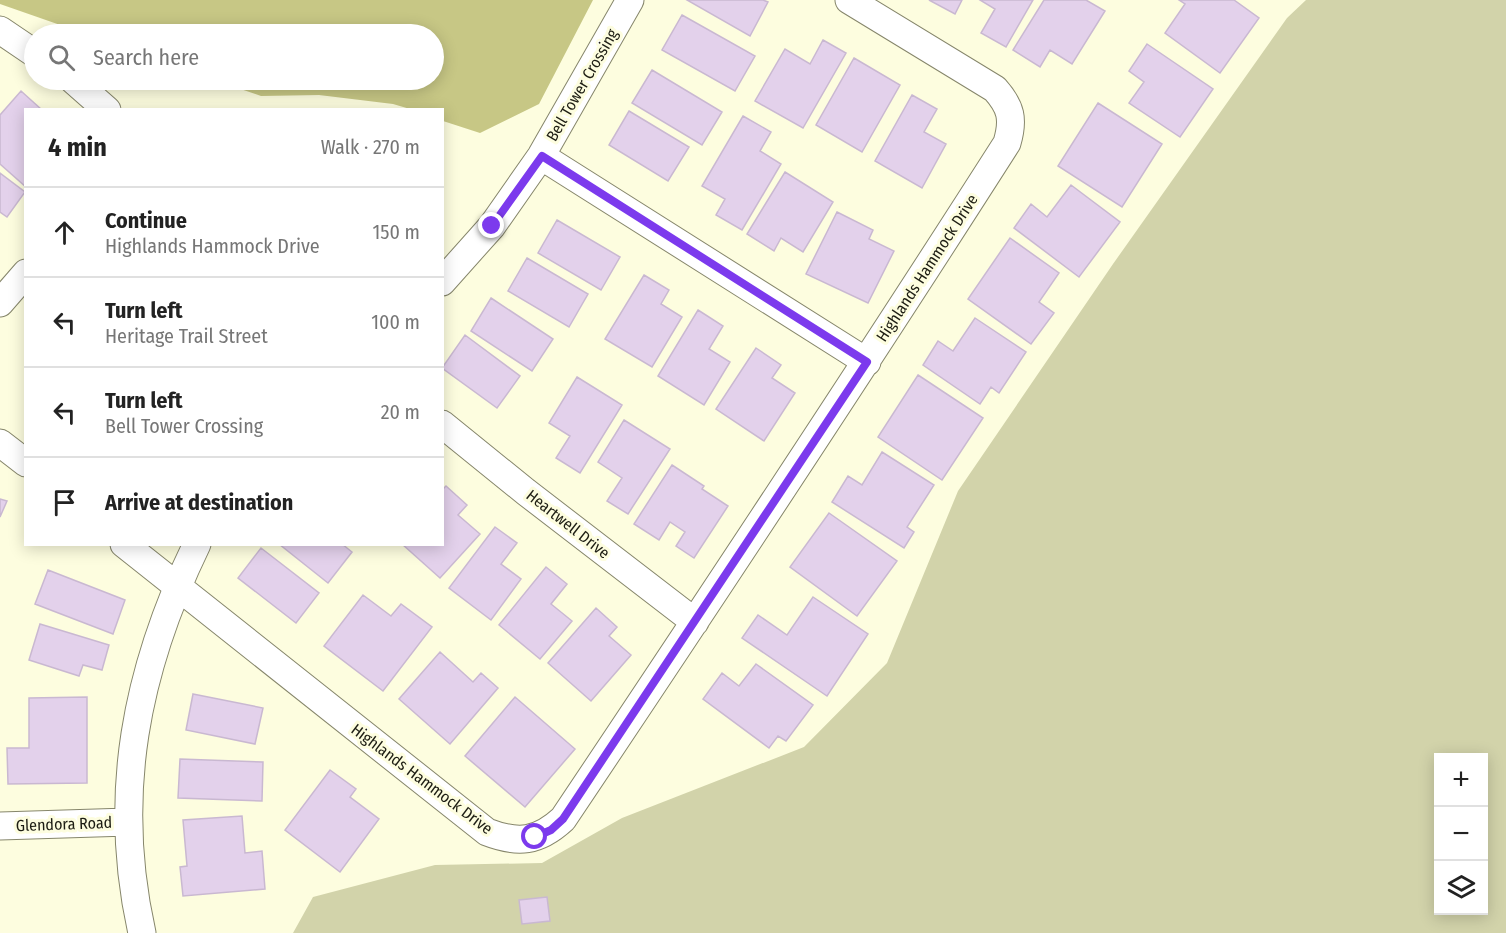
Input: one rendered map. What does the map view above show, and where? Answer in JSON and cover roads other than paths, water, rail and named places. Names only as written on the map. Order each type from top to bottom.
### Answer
[{"type":"street","name":"Bell Tower Crossing","points":[[444,280],[492,226],[542,156],[630,0]]},
{"type":"street","name":"Highlands Hammock Drive","points":[[126,546],[487,832],[502,838],[519,840],[535,837],[551,830],[563,819],[695,622],[867,362],[1007,143],[1011,129],[1010,114],[1004,100],[995,89],[849,0]]},
{"type":"street","points":[[0,30],[24,46]]},
{"type":"street","points":[[84,90],[105,108]]},
{"type":"street","points":[[542,156],[867,362]]},
{"type":"street","points":[[0,303],[24,275]]},
{"type":"street","name":"Heartwell Drive","points":[[444,426],[695,622]]},
{"type":"street","points":[[0,443],[24,461]]},
{"type":"street","points":[[142,933],[130,861],[128,822],[131,756],[136,721],[158,635],[177,587],[197,546]]},
{"type":"street","name":"Glendora Road","points":[[0,826],[128,822]]}]
